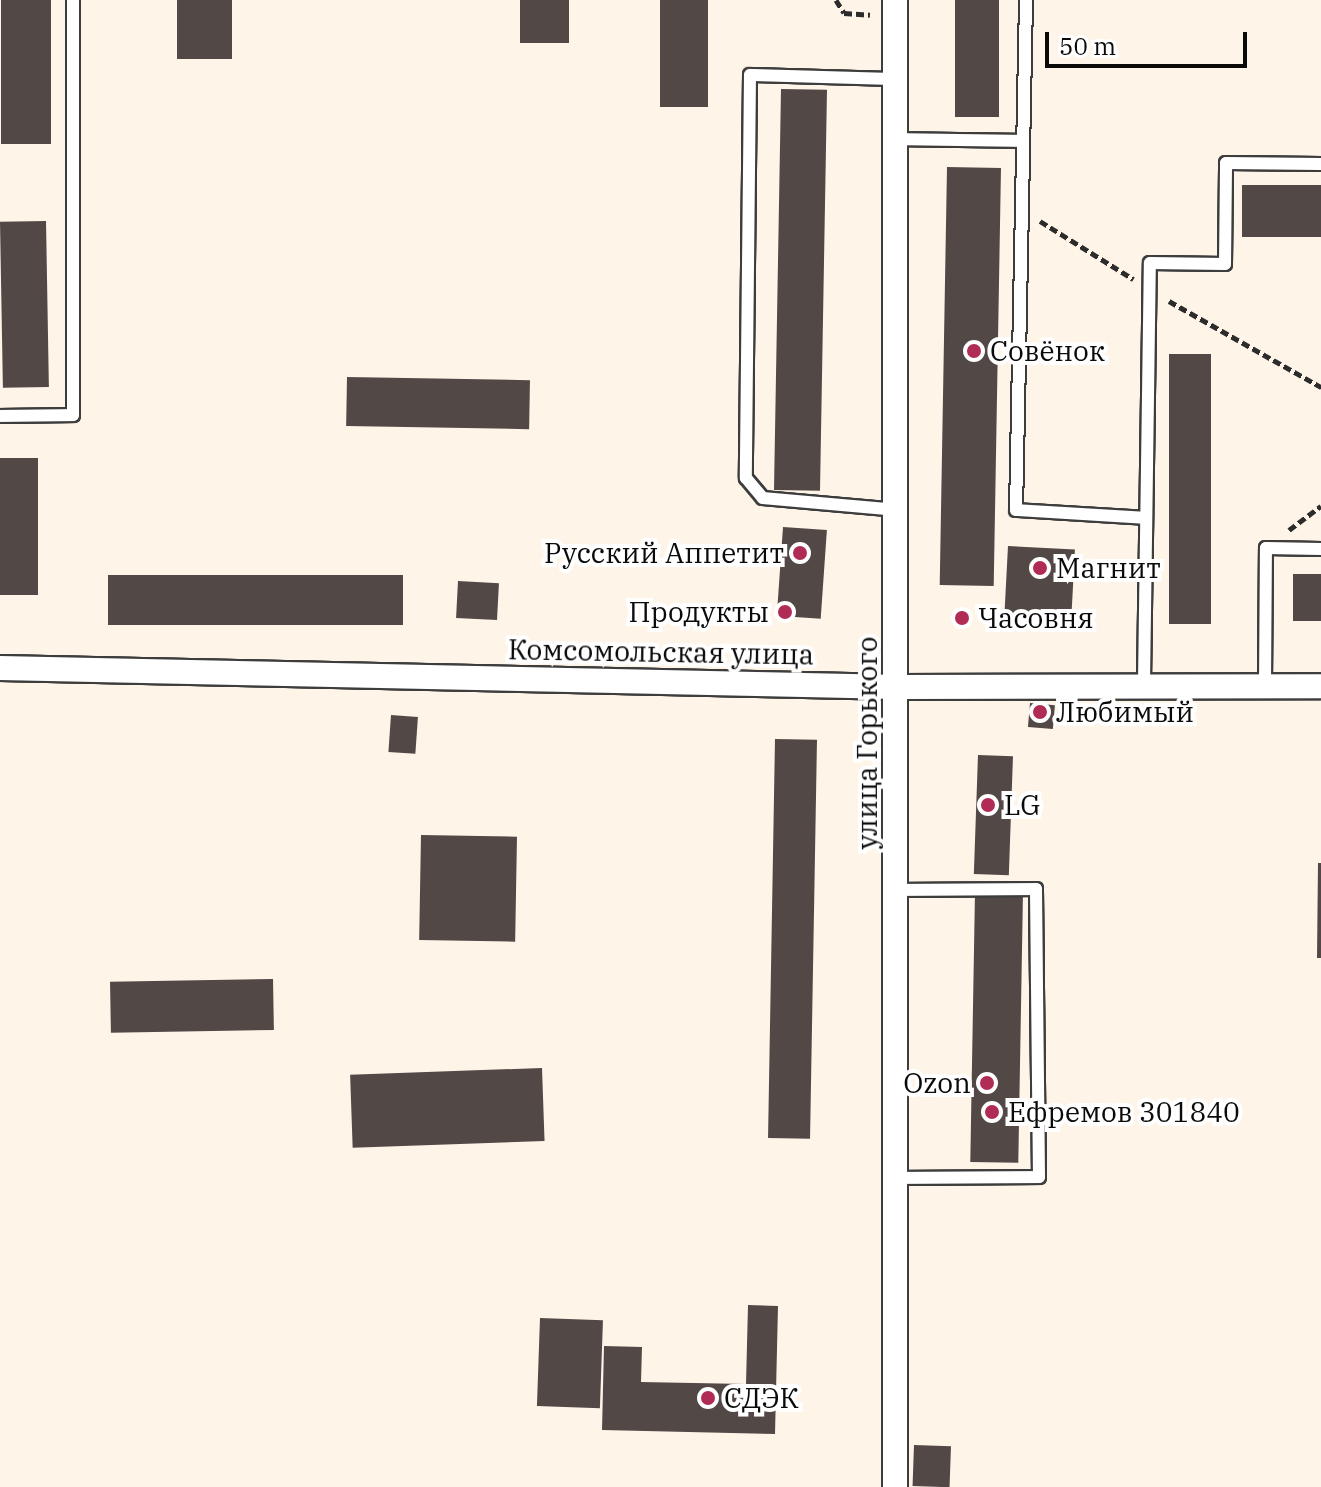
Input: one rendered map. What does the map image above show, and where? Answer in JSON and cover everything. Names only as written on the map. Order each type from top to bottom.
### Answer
[{"type":"street","name":"улица Горького","points":[[895,8],[898,687],[895,1487]]},
{"type":"street","name":"Комсомольская улица","points":[[0,668],[898,687],[1144,682],[1321,686]]},
{"type":"lane","points":[[0,416],[73,415],[73,0]]},
{"type":"lane","points":[[1026,0],[1016,510],[1146,518]]},
{"type":"lane","points":[[895,79],[750,75],[746,478],[763,498],[897,510]]},
{"type":"lane","points":[[895,139],[1023,141]]},
{"type":"lane","points":[[1144,682],[1150,263],[1225,264],[1226,163],[1321,164]]},
{"type":"lane","points":[[1265,685],[1266,548],[1321,549]]},
{"type":"lane","points":[[896,1178],[1039,1177],[1036,889],[897,890]]},
{"type":"path","points":[[836,0],[844,13],[895,8]]},
{"type":"building","points":[[1,0],[51,0],[51,144],[1,144]]},
{"type":"building","points":[[177,0],[232,0],[232,59],[177,59]]},
{"type":"building","points":[[520,0],[569,0],[569,43],[520,43]]},
{"type":"building","points":[[660,0],[708,0],[708,107],[660,107]]},
{"type":"building","points":[[955,0],[999,0],[999,117],[955,117]]},
{"type":"building","points":[[781,89],[827,90],[820,491],[774,490]]},
{"type":"building","points":[[947,167],[1001,168],[994,586],[940,585]]},
{"type":"building","points":[[1242,185],[1321,185],[1321,237],[1242,237]]},
{"type":"building","points":[[46,221],[49,387],[3,388],[0,222]]},
{"type":"building","points":[[1169,354],[1211,354],[1211,624],[1169,624]]},
{"type":"building","points":[[347,377],[530,380],[529,429],[346,426]]},
{"type":"building","points":[[0,458],[38,458],[38,595],[0,595]]},
{"type":"building","points":[[783,527],[827,530],[821,619],[777,616]]},
{"type":"building","name":"Магнит","points":[[1008,546],[1075,550],[1071,617],[1004,614]]},
{"type":"building","points":[[1293,574],[1321,574],[1321,621],[1293,621]]},
{"type":"building","points":[[108,575],[403,575],[403,625],[108,625]]},
{"type":"building","points":[[458,581],[499,583],[497,620],[456,618]]},
{"type":"building","points":[[1030,703],[1055,705],[1053,729],[1028,727]]},
{"type":"building","points":[[391,715],[418,717],[415,754],[388,752]]},
{"type":"building","points":[[775,739],[817,740],[810,1139],[768,1138]]},
{"type":"building","points":[[978,755],[1013,756],[1009,875],[974,874]]},
{"type":"building","points":[[421,835],[517,837],[515,942],[419,940]]},
{"type":"building","points":[[1318,863],[1321,863],[1321,958],[1317,958]]},
{"type":"building","points":[[975,892],[1023,893],[1018,1163],[970,1162]]},
{"type":"building","points":[[273,979],[274,1030],[111,1033],[110,982]]},
{"type":"building","points":[[542,1068],[545,1141],[353,1148],[350,1075]]},
{"type":"building","points":[[748,1305],[778,1306],[775,1434],[602,1430],[604,1346],[642,1347],[641,1382],[746,1384]]},
{"type":"building","points":[[540,1318],[603,1320],[600,1408],[537,1406]]},
{"type":"building","points":[[914,1445],[951,1446],[950,1487],[913,1486]]},
{"type":"place","name":"Совёнок","points":[[974,351]]},
{"type":"place","name":"Русский Аппетит","points":[[800,553]]},
{"type":"place","name":"Магнит","points":[[1040,568]]},
{"type":"place","name":"Продукты","points":[[785,612]]},
{"type":"place","name":"Часовня","points":[[962,618]]},
{"type":"place","name":"Любимый","points":[[1040,712]]},
{"type":"place","name":"LG","points":[[988,805]]},
{"type":"place","name":"Ozon","points":[[987,1083]]},
{"type":"place","name":"Ефремов 301840","points":[[992,1112]]},
{"type":"place","name":"СДЭК","points":[[708,1398]]}]
